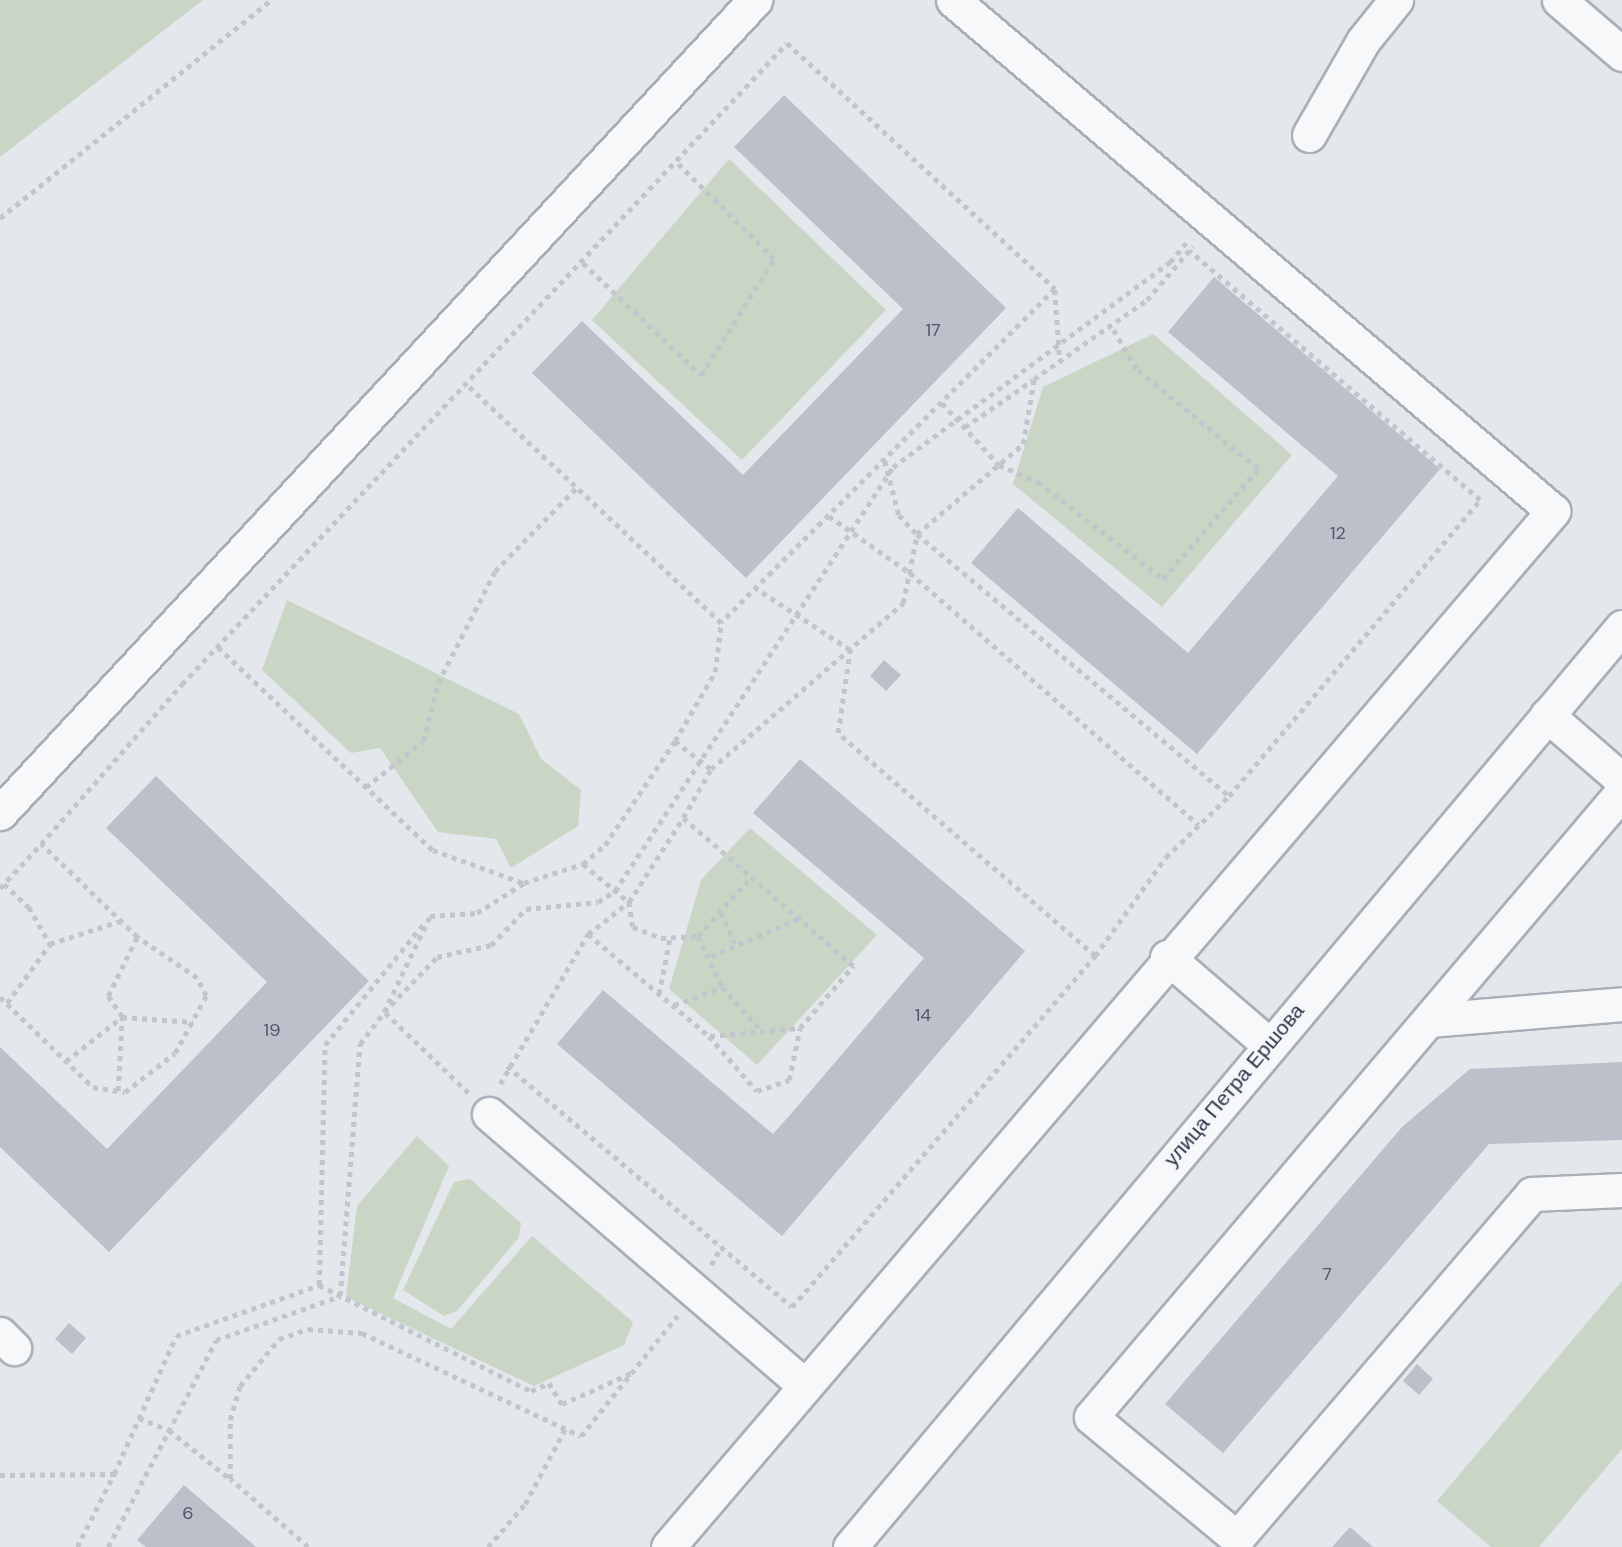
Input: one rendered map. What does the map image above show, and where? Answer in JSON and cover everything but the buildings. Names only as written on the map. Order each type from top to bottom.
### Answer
[{"type":"street","points":[[0,813],[755,0]]},
{"type":"street","points":[[668,1547],[803,1384],[1167,957],[1553,511],[953,0]]},
{"type":"street","points":[[1309,135],[1363,41],[1396,0]]},
{"type":"street","points":[[1559,0],[1622,54]]},
{"type":"street","name":"улица Петра Ершова","points":[[850,1547],[1268,1044],[1622,627]]},
{"type":"street","points":[[1547,715],[1622,780]]},
{"type":"street","points":[[1622,792],[1091,1417],[1237,1538],[1532,1194],[1622,1190]]},
{"type":"street","points":[[1167,957],[1268,1044]]},
{"type":"street","points":[[1429,1020],[1622,1004]]},
{"type":"street","points":[[489,1114],[803,1384]]},
{"type":"path","points":[[0,218],[271,0]]},
{"type":"path","points":[[50,944],[29,907],[2,886],[218,647],[468,387],[787,43],[1055,289],[1060,361]]},
{"type":"path","points":[[583,263],[701,375],[774,259],[676,162]]},
{"type":"path","points":[[965,427],[1147,300],[1211,219]]},
{"type":"path","points":[[340,1296],[360,1044],[384,1013],[438,957],[491,945],[526,909],[598,902],[615,891],[887,477],[957,419],[1170,262],[1211,219]]},
{"type":"path","points":[[507,1066],[792,1307],[1095,956],[1143,886],[1229,796],[1480,500],[1189,250]]},
{"type":"path","points":[[318,1285],[325,1045],[430,916],[477,914],[524,883],[583,864],[605,845],[675,741],[715,672],[721,623],[1055,289]]},
{"type":"path","points":[[942,403],[999,465],[1038,481],[1163,579],[1258,469],[1136,369],[1111,326]]},
{"type":"path","points":[[384,1013],[489,1114],[507,1066],[588,934],[629,902],[711,769],[903,603],[917,534],[1023,444],[1034,379]]},
{"type":"path","points":[[468,387],[721,623]]},
{"type":"path","points":[[885,460],[887,477],[899,515],[917,534],[1229,796]]},
{"type":"path","points":[[366,787],[423,741],[439,683],[495,571],[576,488]]},
{"type":"path","points":[[829,516],[910,573],[1199,825]]},
{"type":"path","points":[[756,589],[798,611],[850,650]]},
{"type":"path","points":[[218,647],[433,850],[524,883]]},
{"type":"path","points":[[850,650],[838,733],[1095,956]]},
{"type":"path","points":[[675,741],[711,769]]},
{"type":"path","points":[[588,934],[709,1036],[757,1091],[789,1080],[800,1028],[853,966],[683,818]]},
{"type":"path","points":[[0,997],[93,1087],[125,1092],[174,1053],[206,996],[197,978],[137,937],[126,919],[41,844]]},
{"type":"path","points":[[583,864],[629,902],[633,927],[670,937],[698,936],[751,877]]},
{"type":"path","points":[[721,911],[735,943]]},
{"type":"path","points":[[384,1013],[430,916]]},
{"type":"path","points":[[6,1003],[50,944],[126,919]]},
{"type":"path","points":[[710,956],[735,943],[798,919]]},
{"type":"path","points":[[698,936],[710,956],[722,987],[764,1032]]},
{"type":"path","points":[[118,1091],[122,1017],[108,996],[137,937]]},
{"type":"path","points":[[659,994],[670,937]]},
{"type":"path","points":[[673,1005],[722,987]]},
{"type":"path","points":[[66,1061],[122,1017],[193,1022]]},
{"type":"path","points":[[709,1036],[800,1028]]},
{"type":"path","points":[[230,1479],[230,1420],[240,1386],[279,1339],[308,1329],[362,1333],[581,1436],[638,1370],[696,1291],[721,1247]]},
{"type":"path","points":[[77,1547],[114,1474],[176,1336],[318,1285],[531,1391],[549,1382],[562,1404],[638,1370]]},
{"type":"path","points":[[108,1547],[216,1340],[340,1296]]},
{"type":"path","points":[[139,1418],[169,1430],[308,1547]]},
{"type":"path","points":[[488,1547],[525,1504],[565,1429]]},
{"type":"path","points":[[0,1475],[114,1474]]},
{"type":"green space","points":[[0,0],[203,0],[0,157]]},
{"type":"green space","points":[[729,159],[886,310],[742,460],[592,320]]},
{"type":"green space","points":[[1153,334],[1292,455],[1162,607],[1013,484],[1043,387]]},
{"type":"green space","points":[[287,600],[519,714],[541,759],[581,790],[578,826],[511,868],[496,839],[438,832],[380,748],[351,753],[262,670]]},
{"type":"green space","points":[[750,828],[877,935],[757,1065],[669,989],[701,880]]},
{"type":"green space","points":[[417,1136],[449,1166],[393,1298],[451,1329],[532,1236],[633,1322],[624,1345],[534,1386],[346,1297],[357,1206]]},
{"type":"green space","points":[[470,1179],[521,1223],[519,1237],[457,1311],[444,1316],[403,1290],[454,1182]]},
{"type":"green space","points":[[1622,1281],[1622,1449],[1539,1547],[1491,1547],[1437,1501]]}]
